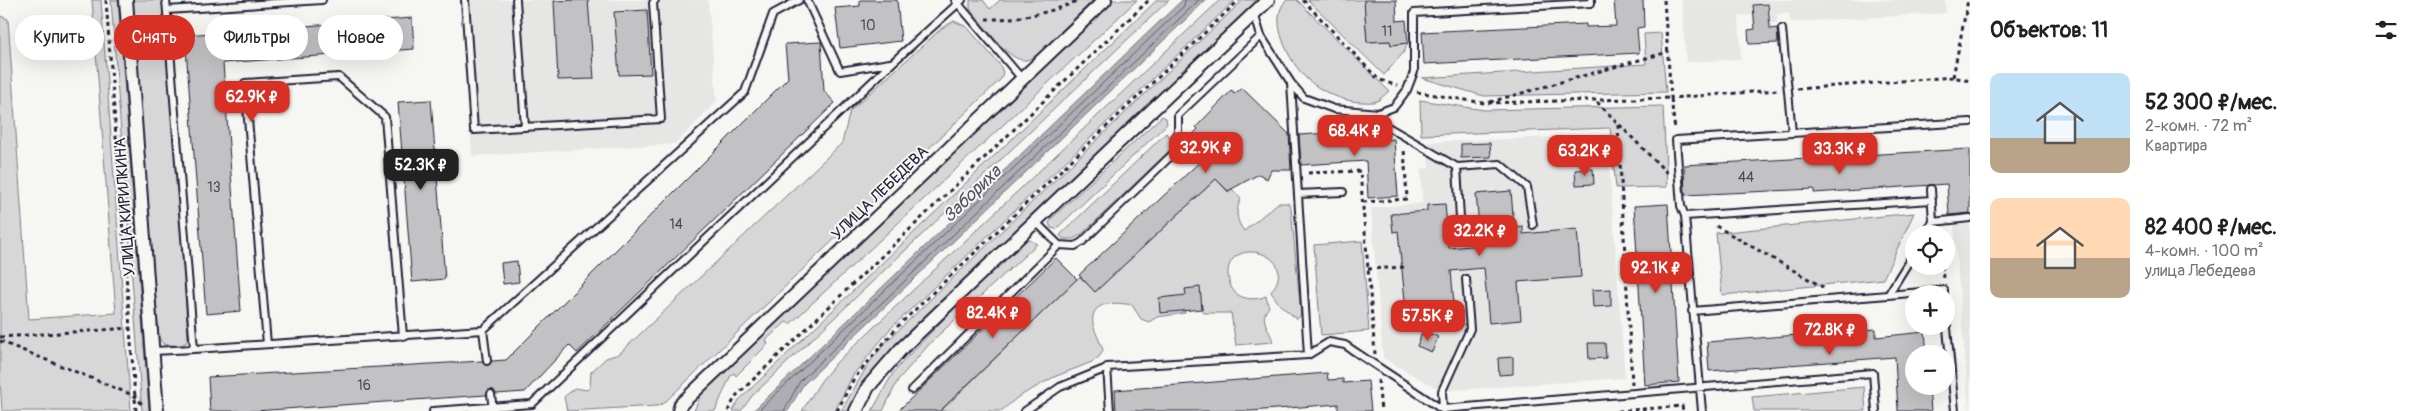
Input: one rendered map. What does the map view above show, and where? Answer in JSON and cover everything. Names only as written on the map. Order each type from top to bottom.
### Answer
[{"type":"street","name":"УЛИЦА КИРИЛКИНА","points":[[126,0],[158,411]]},
{"type":"street","name":"УЛИЦА ЛЕБЕДЕВА","points":[[679,411],[681,404],[688,397],[1105,0]]},
{"type":"street","points":[[856,411],[868,387],[901,349],[1268,0]]},
{"type":"lane","points":[[166,0],[194,349]]},
{"type":"lane","points":[[167,10],[322,0]]},
{"type":"lane","points":[[465,0],[474,130],[661,119],[653,3],[655,0]]},
{"type":"lane","points":[[516,0],[525,127]]},
{"type":"lane","points":[[153,351],[484,330],[745,92],[773,14],[799,0]]},
{"type":"lane","points":[[807,0],[840,72],[892,63]]},
{"type":"lane","points":[[1254,13],[1261,36],[1291,83],[1304,98],[1334,109],[1378,113],[1394,106],[1407,90],[1414,72],[1414,13],[1591,3],[1591,0]]},
{"type":"lane","points":[[433,411],[493,409],[532,404],[958,1],[970,18],[1023,80]]},
{"type":"lane","points":[[1782,29],[1792,133]]},
{"type":"lane","points":[[1035,221],[1059,245],[1075,246],[1082,242],[1178,149],[1178,115],[1261,36]]},
{"type":"lane","points":[[267,344],[245,83],[339,78],[385,117],[403,336]]},
{"type":"lane","points":[[1291,83],[1308,355]]},
{"type":"lane","points":[[1361,111],[1457,167],[1500,164],[1527,187],[1533,225]]},
{"type":"lane","points":[[1702,411],[1685,216],[1681,206],[1676,140],[1970,122]]},
{"type":"lane","points":[[1457,167],[1460,218]]},
{"type":"lane","points":[[1931,189],[1933,222],[1931,225]]},
{"type":"lane","points":[[1298,194],[1342,192]]},
{"type":"lane","points":[[1685,216],[1932,200]]},
{"type":"lane","points":[[1933,222],[1970,218]]},
{"type":"lane","points":[[912,390],[1059,245]]},
{"type":"lane","points":[[1888,295],[1905,268]]},
{"type":"lane","points":[[1443,410],[1442,392],[1470,329],[1466,279]]},
{"type":"lane","points":[[1692,311],[1905,293]]},
{"type":"lane","points":[[484,330],[487,361]]},
{"type":"lane","points":[[1948,335],[1955,411]]},
{"type":"lane","points":[[1025,411],[1060,387],[1107,368],[1308,355],[1329,342],[1345,345],[1443,410],[1491,408],[1873,373],[1876,411]]},
{"type":"lane","points":[[1107,368],[1110,411]]},
{"type":"lane","points":[[491,394],[493,409]]},
{"type":"path","points":[[106,0],[136,411]]},
{"type":"path","points":[[970,18],[998,20],[1035,14],[1078,0]]},
{"type":"path","points":[[728,411],[736,396],[1149,0]]},
{"type":"path","points":[[837,411],[853,380],[898,326],[1239,0]]},
{"type":"path","points":[[1302,0],[1378,79],[1407,90],[1484,103],[1596,102],[1671,98],[1953,77],[1970,81]]},
{"type":"path","points":[[1664,0],[1676,140]]},
{"type":"path","points":[[1953,77],[1968,0]]},
{"type":"path","points":[[1964,18],[1970,10]]},
{"type":"path","points":[[1484,103],[1668,52]]},
{"type":"path","points":[[1596,102],[1679,186]]},
{"type":"path","points":[[1618,125],[1632,394]]},
{"type":"path","points":[[1363,202],[1407,199],[1404,135]]},
{"type":"path","points":[[1297,173],[1360,170],[1381,411]]},
{"type":"path","points":[[1696,214],[1844,299]]},
{"type":"path","points":[[1368,269],[1405,266]]},
{"type":"path","points":[[0,339],[131,328]]},
{"type":"path","points":[[0,339],[135,396],[144,406]]},
{"type":"path","points":[[1618,411],[1682,406],[1683,411]]},
{"type":"shaded area","points":[[92,0],[101,0],[102,15],[93,15]]},
{"type":"shaded area","points":[[111,0],[118,0],[119,15],[114,15],[114,40]]},
{"type":"shaded area","points":[[132,0],[165,0],[167,15],[133,15]]},
{"type":"shaded area","points":[[461,0],[708,0],[717,101],[675,144],[472,156]]},
{"type":"shaded area","points":[[970,0],[983,0],[990,9],[1000,0],[1093,0],[1038,54],[1025,60],[1016,58],[1002,47],[970,9]]},
{"type":"shaded area","points":[[1113,0],[1137,0],[790,324],[786,322],[766,340],[768,344],[736,376],[734,373],[731,375],[715,411],[694,411],[701,394],[718,375]]},
{"type":"shaded area","points":[[1157,0],[1169,0],[752,396],[741,411],[733,411],[739,400]]},
{"type":"shaded area","points":[[1220,0],[1235,0],[890,329],[853,375],[835,411],[802,411],[821,381],[836,363]]},
{"type":"shaded area","points":[[1243,0],[1258,0],[912,328],[890,353],[853,411],[841,411],[869,363],[885,343]]},
{"type":"shaded area","points":[[1287,0],[1297,0],[1389,91],[1375,102],[1355,102],[1332,95],[1306,78],[1287,51],[1280,29],[1279,18],[1281,8]]},
{"type":"shaded area","points":[[1308,0],[1364,0],[1367,42],[1390,41],[1391,45],[1408,43],[1404,52],[1384,75]]},
{"type":"shaded area","points":[[1682,0],[1945,0],[1946,13],[1790,22],[1789,13],[1777,14],[1777,23],[1753,24],[1753,15],[1739,16],[1741,59],[1686,62]]},
{"type":"shaded area","points":[[0,16],[8,19],[29,319],[116,313],[97,60],[104,60],[104,41],[131,411],[2,411],[0,380]]},
{"type":"shaded area","points":[[954,21],[967,27],[1000,65],[1003,72],[1001,79],[664,403],[657,406],[567,411],[564,397],[575,388],[587,390],[590,387],[591,372],[606,358],[619,354],[842,143],[850,111],[942,28]]},
{"type":"shaded area","points":[[1661,33],[1666,92],[1484,96],[1422,78],[1646,64],[1644,34]]},
{"type":"shaded area","points":[[116,60],[123,60],[149,411],[142,411]]},
{"type":"shaded area","points":[[137,60],[170,60],[188,338],[186,343],[179,346],[163,344],[159,338]]},
{"type":"shaded area","points":[[1420,100],[1484,110],[1663,106],[1667,187],[1616,188],[1610,128],[1421,135]]},
{"type":"shaded area","points":[[1162,116],[1166,118],[1167,124],[1056,229],[1051,228],[1049,223],[1052,218]]},
{"type":"shaded area","points":[[1166,133],[1172,140],[1171,149],[1082,234],[1073,239],[1063,239],[1060,235]]},
{"type":"shaded area","points":[[1607,135],[1625,378],[1442,391],[1383,358],[1371,208],[1422,203],[1421,169],[1429,168],[1428,142]]},
{"type":"shaded area","points":[[1216,179],[1228,192],[1232,189],[1241,199],[1237,215],[1244,231],[1278,203],[1288,203],[1291,208],[1301,315],[1297,319],[1280,305],[1271,292],[1278,278],[1277,266],[1269,257],[1258,253],[1246,252],[1236,257],[1229,266],[1229,281],[1234,292],[1249,299],[1266,296],[1269,307],[1266,311],[1265,320],[1273,342],[1236,345],[1231,313],[1204,313],[1200,302],[1184,305],[1185,313],[1157,317],[1149,322],[1141,319],[1132,305],[1119,303],[1105,304],[1095,310],[1093,316],[1093,324],[1103,350],[1100,356],[1092,362],[1054,377],[1018,397],[1001,411],[941,411],[1077,279],[1080,277],[1095,292]]},
{"type":"shaded area","points":[[1914,213],[1908,225],[1905,225],[1905,232],[1883,279],[1722,295],[1716,233]]},
{"type":"shaded area","points":[[1970,224],[1970,411],[1955,225]]},
{"type":"shaded area","points":[[1028,239],[1037,244],[932,341],[898,380],[883,411],[872,411],[893,373],[906,358],[1013,248]]},
{"type":"shaded area","points":[[1362,241],[1369,331],[1321,335],[1314,245]]},
{"type":"shaded area","points":[[1864,387],[1866,411],[1754,411],[1752,397]]},
{"type":"water","points":[[1182,0],[1206,0],[803,385],[788,411],[753,411]]},
{"type":"building","points":[[588,0],[594,79],[558,80],[554,1]]},
{"type":"building","points":[[860,0],[897,0],[901,41],[840,48],[835,8],[860,6]]},
{"type":"building","points":[[1364,0],[1396,0],[1397,21],[1406,20],[1408,43],[1391,45],[1390,41],[1367,42]]},
{"type":"building","points":[[1614,0],[1643,0],[1644,27],[1637,28],[1639,53],[1424,64],[1422,32],[1586,24],[1586,27],[1616,26]]},
{"type":"building","points":[[1768,4],[1770,29],[1777,28],[1778,43],[1749,44],[1748,30],[1755,29],[1753,5]]},
{"type":"building","points":[[647,10],[651,74],[619,75],[614,12]]},
{"type":"building","points":[[412,18],[414,49],[403,50],[403,19]]},
{"type":"building","points":[[318,25],[318,56],[308,57],[308,26]]},
{"type":"building","points":[[195,34],[205,34],[205,60],[264,60],[223,63],[241,311],[206,314],[187,60],[195,60]]},
{"type":"building","points":[[821,42],[824,91],[835,103],[577,353],[569,345],[525,392],[496,394],[491,389],[486,395],[255,411],[210,411],[208,377],[482,361],[487,366],[492,361],[506,360],[788,78],[785,44]]},
{"type":"building","points":[[1242,88],[1289,134],[1291,170],[1271,170],[1267,179],[1259,174],[1228,191],[1216,179],[1095,292],[1079,275],[1205,157],[1188,139],[1198,129],[1196,127],[1232,90],[1234,94]]},
{"type":"building","points":[[431,100],[445,279],[412,282],[398,102]]},
{"type":"building","points":[[1347,128],[1366,135],[1371,134],[1372,141],[1394,139],[1398,196],[1368,198],[1366,161],[1301,165],[1299,135],[1345,132]]},
{"type":"building","points":[[1490,143],[1491,157],[1461,158],[1461,144]]},
{"type":"building","points":[[1970,149],[1970,213],[1949,215],[1947,184],[1814,193],[1814,189],[1685,195],[1684,165]]},
{"type":"building","points":[[1593,169],[1594,184],[1576,185],[1575,170]]},
{"type":"building","points":[[1511,191],[1514,227],[1523,226],[1523,234],[1577,229],[1581,277],[1518,282],[1521,320],[1489,323],[1484,268],[1451,271],[1455,315],[1429,317],[1433,308],[1406,310],[1398,231],[1393,232],[1391,214],[1427,211],[1427,205],[1445,204],[1449,248],[1481,245],[1476,194]]},
{"type":"building","points":[[1668,204],[1679,382],[1645,385],[1634,206]]},
{"type":"building","points":[[1056,258],[1077,279],[940,411],[898,411]]},
{"type":"building","points":[[517,261],[519,282],[503,284],[501,263]]},
{"type":"building","points":[[1200,287],[1202,309],[1160,313],[1159,298],[1186,295],[1185,289]]},
{"type":"building","points":[[1611,289],[1611,306],[1593,307],[1592,290]]},
{"type":"building","points":[[1876,329],[1876,337],[1905,334],[1925,335],[1926,345],[1905,345],[1905,395],[1930,395],[1931,411],[1898,411],[1895,357],[1709,371],[1707,342]]},
{"type":"building","points":[[1423,331],[1438,337],[1432,352],[1417,346]]},
{"type":"building","points":[[1588,343],[1605,343],[1606,358],[1589,359]]},
{"type":"building","points":[[1513,357],[1513,374],[1499,375],[1498,358]]},
{"type":"building","points":[[1327,373],[1328,380],[1343,379],[1343,383],[1368,381],[1371,411],[1338,411],[1338,404],[1251,411],[1116,411],[1115,390]]},
{"type":"water label","name":"Забориха","points":[[972,194]]}]
